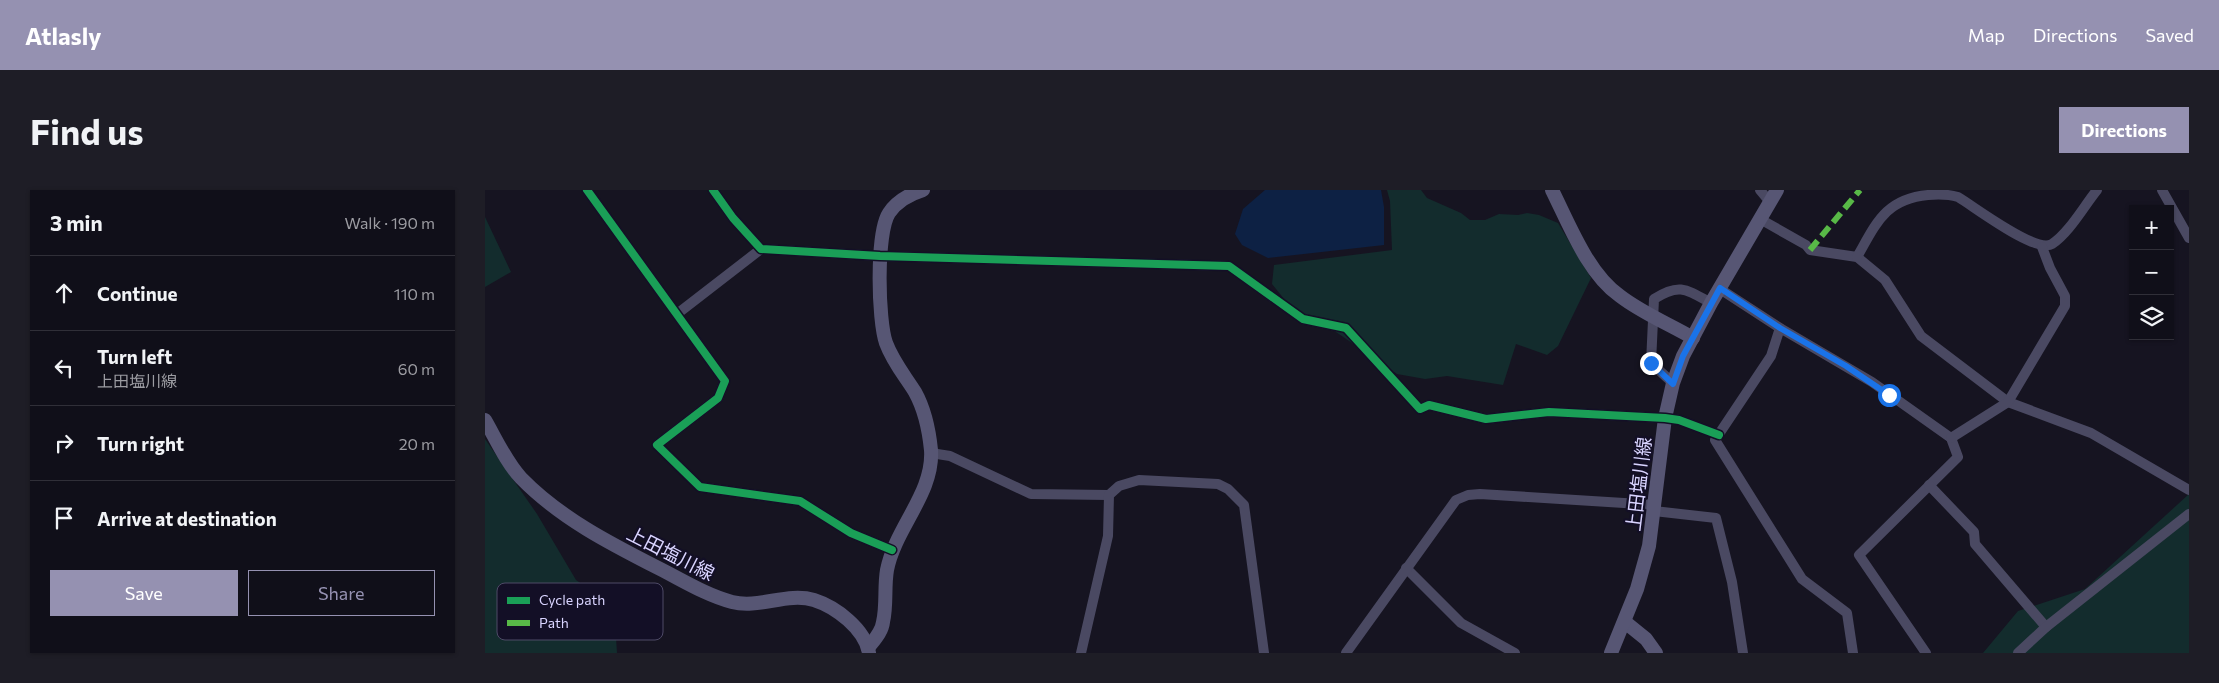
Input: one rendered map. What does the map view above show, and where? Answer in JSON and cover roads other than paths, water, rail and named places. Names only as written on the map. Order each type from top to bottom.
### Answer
[{"type":"main road","points":[[868,650],[879,634],[883,623],[887,570],[892,550],[925,483],[931,453],[927,422],[921,406],[894,362],[886,342],[881,319],[880,256],[884,227],[889,213],[910,194],[923,190]]},
{"type":"main road","points":[[1552,190],[1577,242],[1606,285],[1620,297],[1693,338]]},
{"type":"main road","name":"上田塩川線","points":[[1611,653],[1625,622],[1649,546],[1665,418],[1673,384],[1711,303],[1773,196]]},
{"type":"main road","name":"上田塩川線","points":[[485,420],[519,477],[570,520],[711,594],[733,602],[753,604],[792,598],[813,599],[840,613],[863,636],[868,650]]},
{"type":"main road","points":[[1625,622],[1646,639],[1656,653]]},
{"type":"street","points":[[587,190],[725,381],[719,398],[657,445],[700,487],[800,501],[851,533],[892,550]]},
{"type":"street","points":[[713,190],[733,218],[761,249]]},
{"type":"street","points":[[1760,190],[1773,196]]},
{"type":"street","points":[[1857,257],[1886,210],[1897,203],[1915,196],[1948,194],[1958,197],[2027,242],[2043,247],[2051,245],[2060,237],[2097,190]]},
{"type":"street","points":[[2163,190],[2189,238]]},
{"type":"street","points":[[1760,219],[1806,245],[1810,250],[1857,257],[1885,280],[1921,336],[2008,402],[2091,433],[2189,490]]},
{"type":"street","points":[[1951,438],[2008,402],[2065,306],[2065,296],[2043,247]]},
{"type":"street","points":[[677,314],[761,249],[880,256],[1229,266],[1303,320],[1346,328],[1420,409],[1429,405],[1486,419],[1549,412],[1665,418],[1679,420],[1719,435]]},
{"type":"street","points":[[1720,288],[1780,328],[1872,382],[1951,438],[1958,457],[1859,555],[1927,653]]},
{"type":"street","points":[[1673,384],[1651,363],[1654,299],[1668,290],[1686,289],[1711,303]]},
{"type":"street","points":[[1780,328],[1771,356],[1715,440],[1802,580],[1847,612],[1853,653]]},
{"type":"street","points":[[931,453],[950,456],[1031,494],[1109,495],[1119,486],[1139,480],[1213,483],[1228,489],[1245,505],[1265,653]]},
{"type":"street","points":[[1929,485],[1974,532],[1975,544],[2046,627]]},
{"type":"street","points":[[1081,653],[1108,536],[1109,495]]},
{"type":"street","points":[[1345,653],[1456,500],[1468,495],[1525,496],[1655,508],[1716,518],[1732,582],[1743,653]]},
{"type":"street","points":[[2018,653],[2046,627],[2189,514]]},
{"type":"street","points":[[1406,568],[1461,623],[1515,653]]},
{"type":"water","points":[[1265,190],[1381,190],[1384,207],[1384,245],[1268,258],[1242,245],[1235,234],[1243,209]]}]
